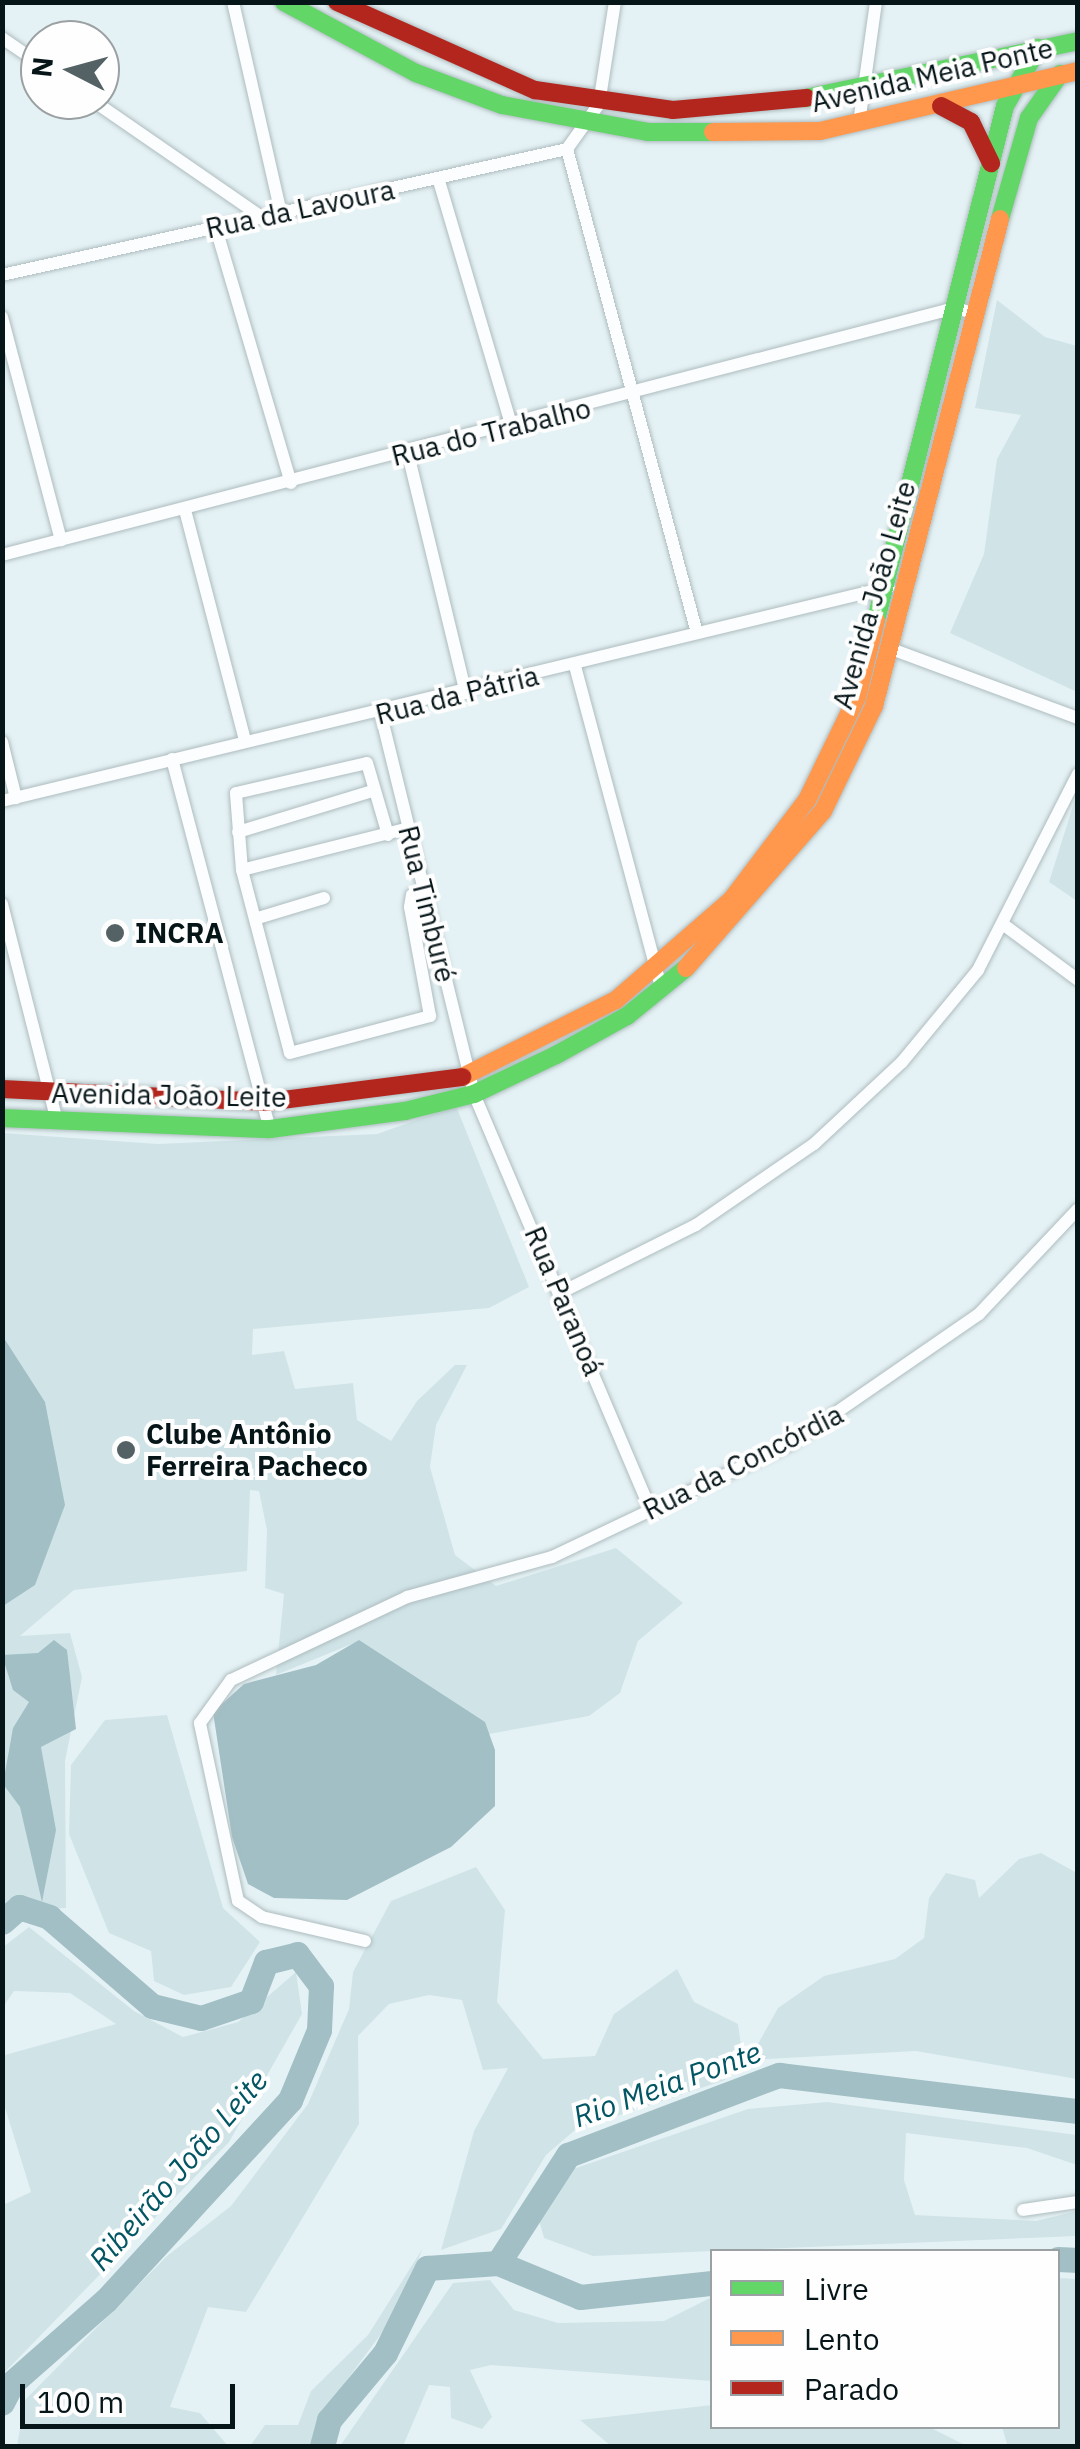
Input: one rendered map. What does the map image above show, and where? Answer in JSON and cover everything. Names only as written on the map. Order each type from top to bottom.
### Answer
[{"type":"street","points":[[233,2],[280,209]]},
{"type":"street","name":"Avenida Meia Ponte","points":[[284,2],[354,44],[502,105],[584,123],[741,135],[860,124],[1069,73]]},
{"type":"street","name":"Avenida Meia Ponte","points":[[337,2],[363,10],[444,58],[598,104],[742,108],[860,94],[1078,41]]},
{"type":"street","points":[[614,2],[598,104],[567,149],[630,396],[697,634]]},
{"type":"street","points":[[860,124],[860,94],[876,2]]},
{"type":"street","points":[[354,44],[363,10]]},
{"type":"street","name":"Avenida João Leite","points":[[2,1090],[50,1097],[268,1102],[472,1085],[652,974],[732,899],[806,800],[857,696],[889,587],[991,164],[1014,86],[1038,48]]},
{"type":"street","name":"Avenida João Leite","points":[[2,1118],[270,1129],[472,1085],[662,991],[744,915],[824,811],[894,650],[1030,118],[1069,73]]},
{"type":"street","points":[[938,106],[971,122],[991,164]]},
{"type":"street","points":[[741,135],[742,108]]},
{"type":"street","points":[[120,119],[257,214]]},
{"type":"street","name":"Rua da Lavoura","points":[[2,274],[280,209],[439,181],[567,149]]},
{"type":"street","points":[[439,181],[512,428]]},
{"type":"street","points":[[215,225],[291,483]]},
{"type":"street","points":[[955,308],[977,314]]},
{"type":"street","name":"Rua do Trabalho","points":[[2,555],[512,428],[955,308]]},
{"type":"street","points":[[2,317],[61,540]]},
{"type":"street","points":[[408,454],[466,693]]},
{"type":"street","points":[[185,510],[244,741]]},
{"type":"street","name":"Rua da Pátria","points":[[9,800],[244,741],[381,715],[889,587],[909,592]]},
{"type":"street","points":[[894,650],[1078,718]]},
{"type":"street","points":[[575,666],[652,974],[662,991]]},
{"type":"street","name":"Rua Timburé","points":[[381,715],[472,1085]]},
{"type":"street","points":[[2,742],[9,800]]},
{"type":"street","points":[[172,759],[268,1102],[270,1129]]},
{"type":"street","points":[[388,834],[362,763],[236,793],[242,870],[258,918],[290,1053],[427,1018],[410,907],[412,895],[425,892]]},
{"type":"street","points":[[562,1292],[696,1226],[814,1144],[902,1062],[1004,926],[1078,774]]},
{"type":"street","points":[[238,832],[375,790]]},
{"type":"street","points":[[242,870],[408,828]]},
{"type":"street","points":[[258,918],[324,898]]},
{"type":"street","points":[[2,904],[56,1122]]},
{"type":"street","points":[[1004,926],[1078,980]]},
{"type":"street","points":[[422,968],[439,949]]},
{"type":"street","name":"Rua Paranoá","points":[[472,1085],[562,1292],[650,1510]]},
{"type":"street","points":[[104,1098],[105,1125]]},
{"type":"street","name":"Rua da Concórdia","points":[[365,1941],[262,1917],[238,1900],[200,1724],[231,1680],[407,1598],[552,1557],[792,1443],[904,1373],[979,1314],[1078,1209]]},
{"type":"street","points":[[1023,2210],[1078,2202]]},
{"type":"shaded area","points":[[997,300],[1045,337],[1077,346],[1077,692],[950,633],[984,554],[997,459],[1021,415],[975,408]]},
{"type":"shaded area","points":[[1077,793],[1077,901],[1049,882]]},
{"type":"shaded area","name":"Clube Antônio Ferreira Pacheco","points":[[456,1106],[529,1287],[489,1308],[253,1329],[252,1355],[284,1351],[295,1389],[353,1383],[357,1420],[391,1441],[417,1401],[455,1365],[467,1365],[436,1425],[430,1467],[455,1555],[496,1586],[616,1548],[683,1603],[638,1641],[620,1693],[589,1716],[489,1734],[359,1641],[276,1675],[284,1594],[265,1588],[267,1530],[259,1491],[250,1490],[247,1571],[74,1590],[20,1636],[70,1633],[82,1677],[65,1761],[66,1908],[3,1911],[2,1133],[158,1144],[377,1134]]},
{"type":"shaded area","points":[[167,1715],[223,1908],[260,1942],[231,1987],[184,1995],[154,1981],[151,1951],[109,1933],[69,1834],[71,1765],[105,1720]]},
{"type":"shaded area","points":[[1041,1853],[1077,1873],[1077,2079],[916,2051],[749,2060],[778,2008],[824,1976],[895,1959],[924,1938],[929,1898],[946,1873],[975,1880],[979,1898],[1019,1859]]},
{"type":"shaded area","points":[[476,1867],[505,1910],[497,2002],[543,2059],[595,2056],[614,2014],[677,1969],[694,2002],[738,2024],[741,2045],[725,2080],[575,2130],[546,2155],[501,2229],[441,2250],[474,2131],[508,2068],[483,2070],[462,2000],[429,1995],[389,2004],[358,2036],[359,2124],[246,2312],[208,2307],[170,2407],[200,2413],[228,2446],[17,2446],[25,2400],[167,2256],[231,2206],[308,2104],[349,2009],[353,1972],[391,1901]]},
{"type":"shaded area","points":[[29,1927],[134,2011],[183,2037],[238,2022],[296,1972],[302,2014],[229,2142],[3,2374],[3,2205],[31,2192],[3,2101],[5,2055],[116,2024],[70,1993],[14,1991],[3,2007],[3,1947]]},
{"type":"shaded area","points":[[827,2102],[1077,2135],[1077,2165],[1027,2148],[906,2133],[904,2180],[915,2215],[1036,2221],[1077,2211],[1077,2236],[593,2256],[544,2238],[535,2206],[573,2169],[748,2109]]},
{"type":"shaded area","points":[[423,2248],[392,2319],[327,2407],[316,2446],[250,2446],[265,2425],[298,2425],[311,2391],[368,2335]]},
{"type":"shaded area","points":[[1060,2278],[1077,2279],[1077,2446],[967,2446],[1007,2444],[1003,2429],[1060,2429]]},
{"type":"shaded area","points":[[490,2280],[514,2310],[558,2323],[664,2321],[710,2298],[710,2381],[491,2365],[470,2370],[492,2417],[482,2429],[451,2418],[450,2387],[429,2385],[403,2446],[340,2446],[453,2283]]},
{"type":"shaded area","points":[[710,2405],[710,2429],[933,2429],[967,2446],[611,2446],[580,2420]]},
{"type":"water","points":[[2,1335],[45,1402],[65,1505],[35,1585],[3,1606]]},
{"type":"water","points":[[54,1640],[67,1650],[76,1729],[41,1747],[56,1830],[42,1902],[20,1807],[3,1784],[13,1728],[29,1702],[13,1690],[2,1655],[38,1653]]},
{"type":"water","points":[[359,1640],[485,1722],[495,1750],[495,1806],[451,1847],[347,1900],[274,1898],[248,1884],[232,1837],[213,1712],[244,1684],[316,1665]]},
{"type":"waterway","name":"Ribeirão João Leite","points":[[2,1922],[19,1907],[49,1917],[152,2006],[201,2018],[251,2001],[266,1962],[297,1954],[321,1986],[319,2030],[290,2100],[106,2300],[12,2383],[2,2403]]},
{"type":"waterway","name":"Rio Meia Ponte","points":[[498,2263],[568,2155],[779,2075],[1078,2111]]},
{"type":"waterway","name":"Rio Meia Ponte","points":[[1060,2259],[1078,2260]]},
{"type":"waterway","name":"Ribeirão João Leite","points":[[322,2446],[329,2420],[385,2353],[427,2268],[498,2263],[580,2297],[710,2283]]},
{"type":"traffic: fast","points":[[284,2],[416,73],[502,105],[648,132],[713,132]]},
{"type":"traffic: fast","points":[[806,98],[1078,41]]},
{"type":"traffic: fast","points":[[876,620],[1005,106],[1038,48]]},
{"type":"traffic: fast","points":[[1000,219],[1029,118],[1060,74]]},
{"type":"traffic: fast","points":[[2,1118],[270,1129],[405,1111],[474,1094],[556,1055],[627,1016],[686,968]]},
{"type":"traffic: slow","points":[[713,132],[820,131],[1078,71]]},
{"type":"traffic: slow","points":[[686,968],[823,811],[874,706],[1000,219]]},
{"type":"traffic: slow","points":[[462,1077],[616,1000],[732,899],[807,800],[857,697],[876,620]]},
{"type":"traffic: jam","points":[[337,2],[535,90],[673,110],[806,98]]},
{"type":"traffic: jam","points":[[941,106],[971,122],[991,163]]},
{"type":"traffic: jam","points":[[2,1089],[267,1102],[462,1077]]},
{"type":"place","name":"INCRA","points":[[115,933]]},
{"type":"place","name":"Clube Antônio Ferreira Pacheco","points":[[126,1450]]}]
